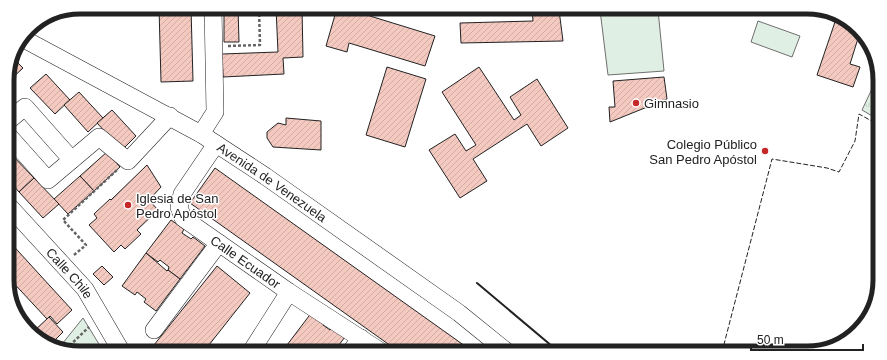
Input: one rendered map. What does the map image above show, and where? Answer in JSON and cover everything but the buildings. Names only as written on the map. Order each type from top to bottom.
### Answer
[{"type":"street","points":[[201,134],[215,112],[213,14]]},
{"type":"street","name":"Avenida de Venezuela","points":[[27,41],[170,116],[201,134],[265,176],[453,309],[500,346]]},
{"type":"street","points":[[14,116],[25,107],[72,160]]},
{"type":"street","points":[[14,141],[48,180],[99,137],[128,161],[170,116]]},
{"type":"street","name":"Calle Ecuador","points":[[216,144],[182,194],[179,207],[183,218],[289,292],[356,344]]},
{"type":"street","name":"Calle Chile","points":[[14,211],[85,288],[118,346]]},
{"type":"street","points":[[154,330],[219,243]]},
{"type":"street","points":[[255,346],[289,292]]},
{"type":"path","points":[[214,47],[260,45],[259,14]]},
{"type":"path","points":[[86,245],[63,220],[128,161]]},
{"type":"path","points":[[70,345],[101,315]]},
{"type":"green space","points":[[600,14],[658,14],[664,71],[608,75]]},
{"type":"green space","points":[[758,21],[800,36],[792,57],[751,42]]},
{"type":"green space","points":[[873,87],[873,116],[862,110]]},
{"type":"green space","points":[[83,318],[100,346],[80,346],[63,343]]},
{"type":"fence","points":[[724,346],[772,159],[827,168],[839,172],[855,141],[859,114],[873,122]]},
{"type":"wall","points":[[477,283],[552,346]]},
{"type":"place","name":"Gimnasio","points":[[636,103]]},
{"type":"place","name":"Colegio Público San Pedro Apóstol","points":[[765,151]]},
{"type":"place","name":"Iglesia de San Pedro Apóstol","points":[[128,205]]}]
